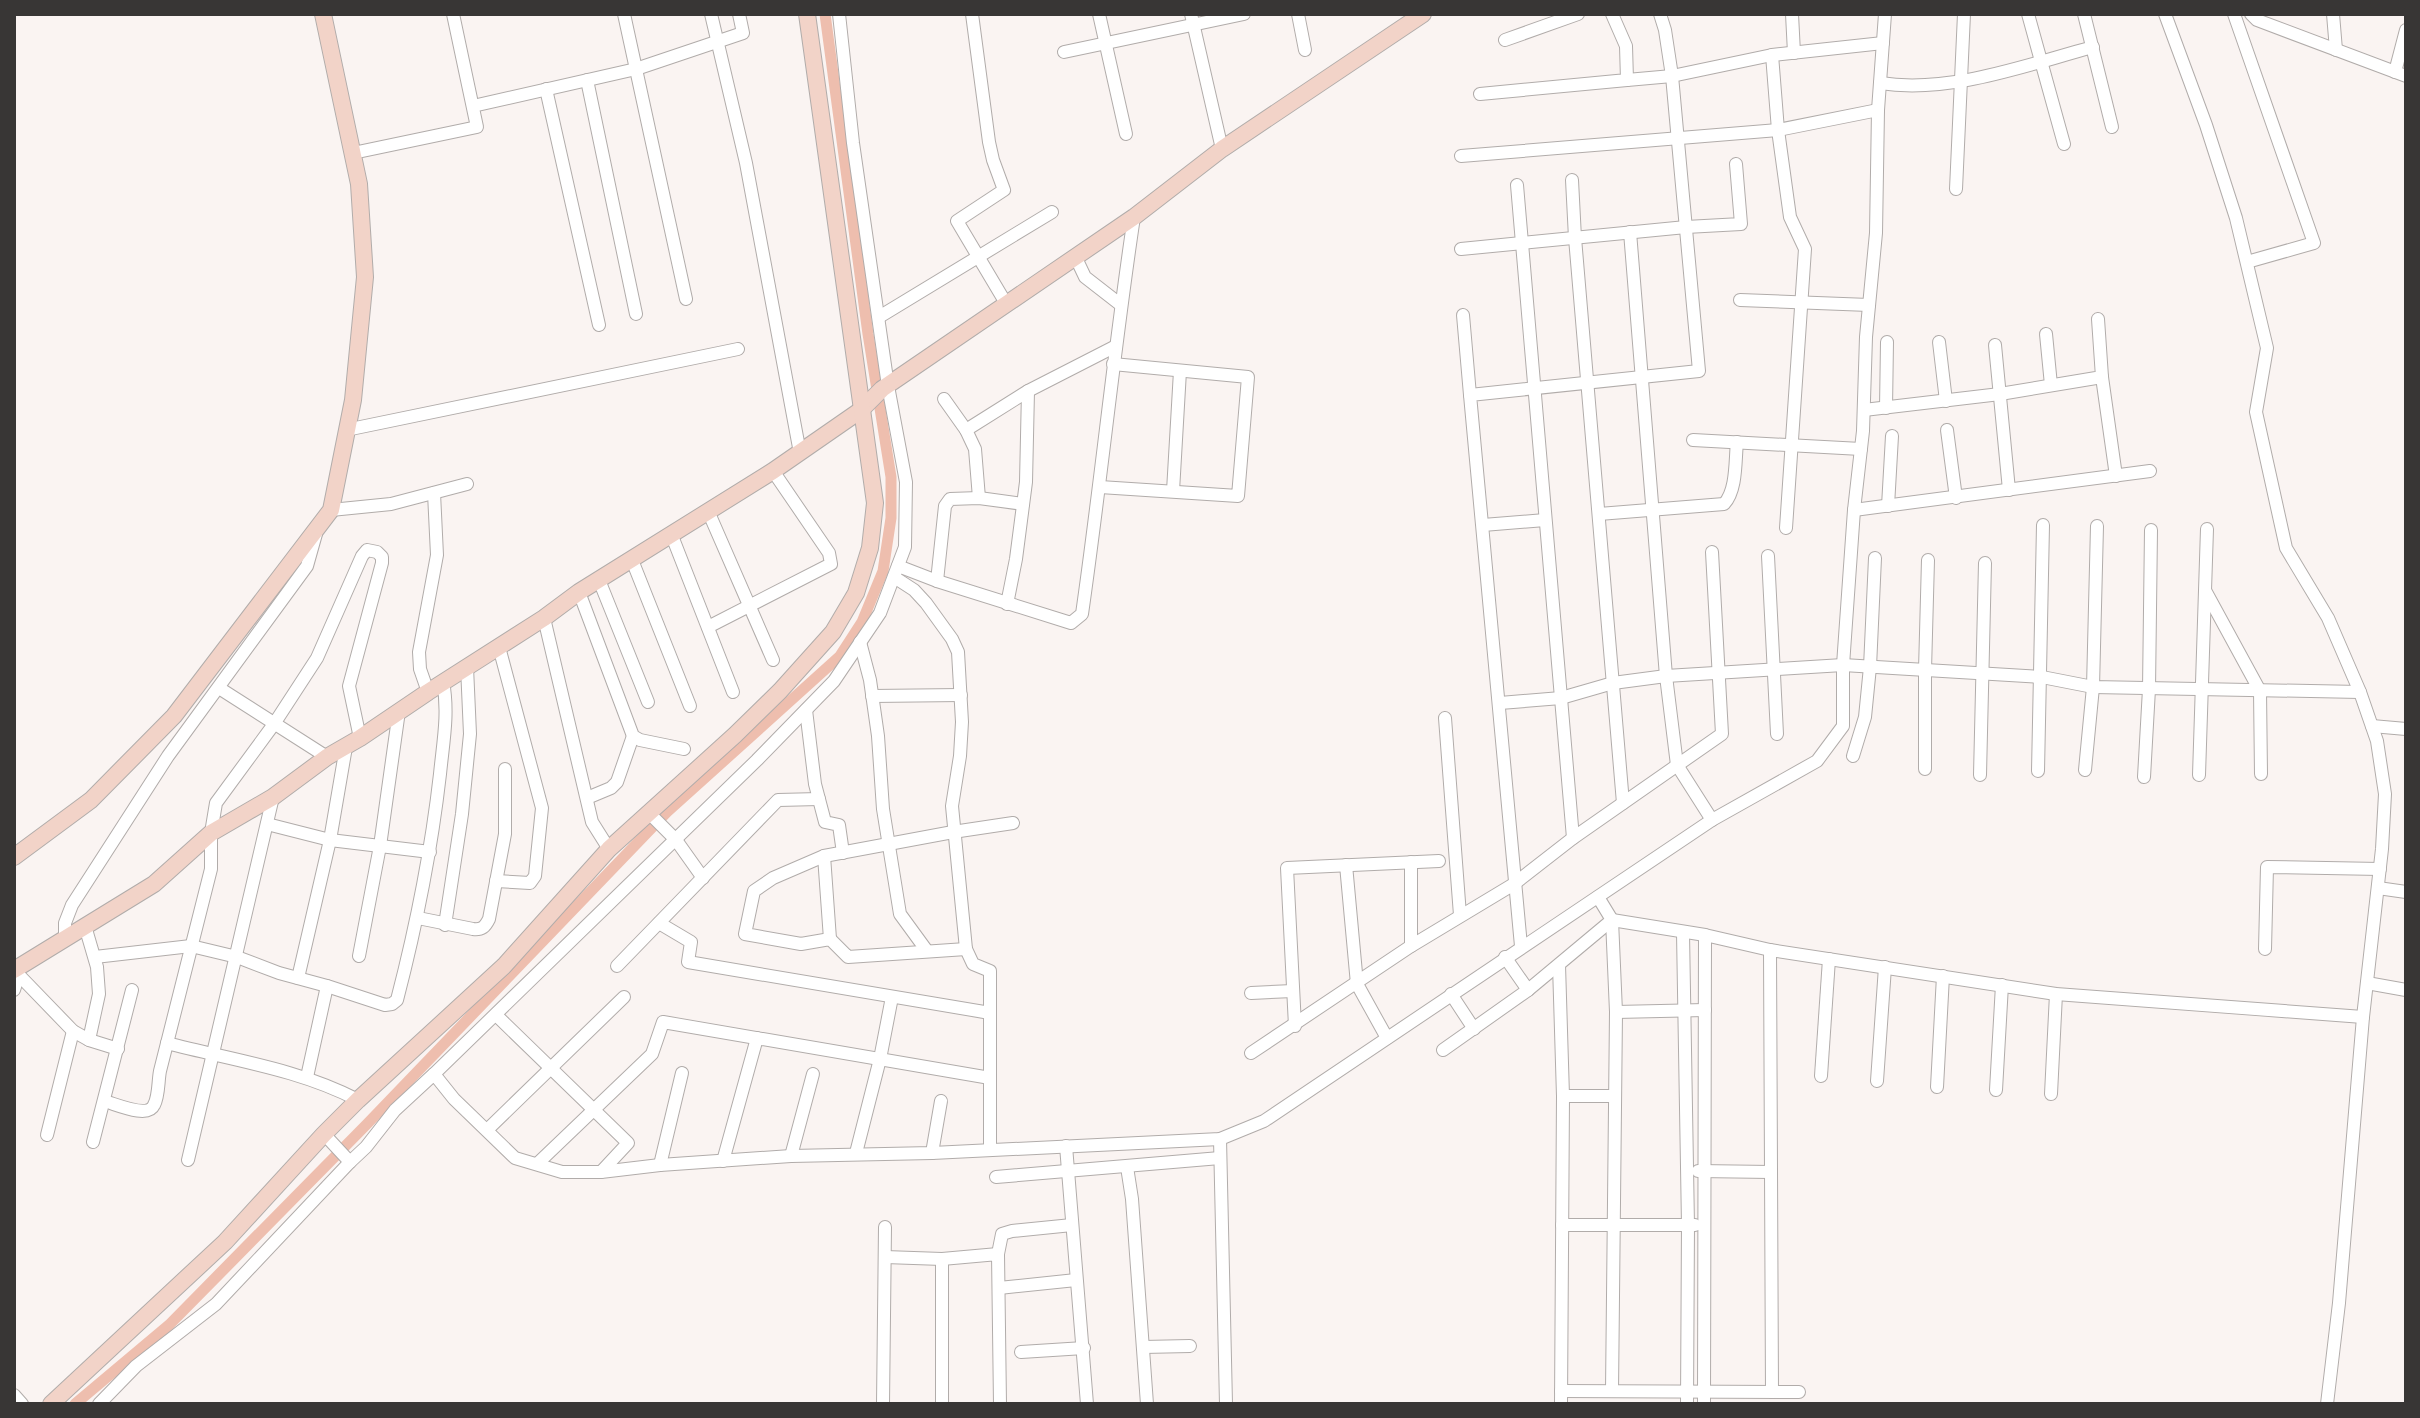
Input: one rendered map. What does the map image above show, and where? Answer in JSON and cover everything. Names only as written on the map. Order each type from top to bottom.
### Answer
[{"type":"street","points":[[14,857],[91,800],[174,716],[331,510],[353,400],[365,277],[359,184],[323,14]]},
{"type":"street","points":[[353,153],[477,127],[453,14]]},
{"type":"street","points":[[624,14],[686,299]]},
{"type":"street","points":[[711,14],[746,163],[800,453]]},
{"type":"street","points":[[473,106],[636,69],[743,33],[739,14]]},
{"type":"street","points":[[51,1404],[225,1242],[327,1137],[349,1095],[504,966],[609,849],[655,819],[833,632],[856,593],[870,548],[875,503],[864,406],[807,14]]},
{"type":"street","points":[[99,1404],[136,1366],[216,1304],[346,1158],[366,1147],[395,1110],[676,840],[806,710],[834,681],[880,613],[905,547],[906,482],[885,387],[879,317],[853,143],[839,14]]},
{"type":"street","points":[[972,14],[988,136],[1004,190],[957,221],[1007,305]]},
{"type":"street","points":[[1099,14],[1126,134]]},
{"type":"street","points":[[1064,52],[1107,44],[1193,20],[1244,14]]},
{"type":"street","points":[[1298,14],[1305,50]]},
{"type":"street","points":[[16,971],[154,884],[211,833],[273,797],[327,757],[544,618],[579,592],[800,453],[885,387],[1007,305],[1080,266],[1134,217],[1222,149],[1423,14]]},
{"type":"street","points":[[1505,40],[1578,14]]},
{"type":"street","points":[[1612,14],[1626,46],[1627,80]]},
{"type":"street","points":[[1470,395],[1699,371],[1672,76],[1660,14]]},
{"type":"street","points":[[1792,14],[1794,53]]},
{"type":"street","points":[[1874,409],[1866,337],[1876,233],[1878,110],[1887,84],[1883,43],[1885,14]]},
{"type":"street","points":[[1956,189],[1964,14]]},
{"type":"street","points":[[2028,14],[2064,144]]},
{"type":"street","points":[[2084,14],[2112,127]]},
{"type":"street","points":[[2165,14],[2236,218],[2267,348],[2256,412],[2286,548],[2328,618],[2360,692],[2377,741],[2385,794],[2342,1274],[2327,1404]]},
{"type":"street","points":[[2234,14],[2314,243],[2247,262]]},
{"type":"street","points":[[2251,14],[2257,20],[2401,74],[2406,30]]},
{"type":"street","points":[[2279,14],[2280,29]]},
{"type":"street","points":[[2333,14],[2336,50]]},
{"type":"street","points":[[1193,20],[1222,149]]},
{"type":"street","points":[[1480,94],[1672,76],[1772,55],[1883,43]]},
{"type":"street","points":[[1887,84],[1960,82],[2093,47]]},
{"type":"street","points":[[1772,55],[1790,217],[1805,249],[1786,528]]},
{"type":"street","points":[[587,80],[636,314]]},
{"type":"street","points":[[546,89],[599,325]]},
{"type":"street","points":[[1461,156],[1778,130],[1878,110]]},
{"type":"street","points":[[1461,249],[1741,224],[1736,164]]},
{"type":"street","points":[[1572,180],[1623,803]]},
{"type":"street","points":[[1517,185],[1573,838]]},
{"type":"street","points":[[879,317],[1052,212]]},
{"type":"street","points":[[896,571],[1071,623],[1082,614],[1100,487],[1114,347],[1134,217]]},
{"type":"street","points":[[1630,232],[1666,676],[1677,765],[1712,820]]},
{"type":"street","points":[[1080,266],[1121,305]]},
{"type":"street","points":[[1740,300],[1869,305]]},
{"type":"street","points":[[434,1074],[454,1099],[515,1158],[562,1172],[601,1172],[791,1156],[932,1153],[990,1148],[1127,1167],[1220,1149],[1387,1038],[1456,1003],[1511,965],[1521,946],[1463,315]]},
{"type":"street","points":[[2098,319],[2102,377],[2116,476]]},
{"type":"street","points":[[2046,334],[2051,385]]},
{"type":"street","points":[[1853,756],[1865,717],[1857,666],[1861,449],[1874,409],[1887,342]]},
{"type":"street","points":[[1939,342],[1946,401]]},
{"type":"street","points":[[1995,345],[2009,490]]},
{"type":"street","points":[[966,430],[1028,391],[1114,347]]},
{"type":"street","points":[[346,430],[738,349]]},
{"type":"street","points":[[1100,487],[1238,496],[1248,377],[1113,364]]},
{"type":"street","points":[[1173,491],[1180,371]]},
{"type":"street","points":[[1874,409],[2000,394],[2102,377]]},
{"type":"street","points":[[1007,604],[1026,482],[1028,391]]},
{"type":"street","points":[[944,399],[966,430],[977,459],[979,498]]},
{"type":"street","points":[[1947,430],[1956,498]]},
{"type":"street","points":[[1888,506],[1892,436]]},
{"type":"street","points":[[1693,440],[1861,449]]},
{"type":"street","points":[[1599,514],[1724,504],[1732,488],[1737,442]]},
{"type":"street","points":[[708,627],[827,568],[832,559],[773,471]]},
{"type":"street","points":[[1862,509],[2150,471]]},
{"type":"street","points":[[331,510],[391,504],[467,484]]},
{"type":"street","points":[[428,692],[420,669],[419,652],[437,555],[434,493]]},
{"type":"street","points":[[937,581],[945,506],[950,499],[979,498],[1023,504]]},
{"type":"street","points":[[708,511],[773,660]]},
{"type":"street","points":[[1483,525],[1545,520]]},
{"type":"street","points":[[2038,771],[2043,525]]},
{"type":"street","points":[[2085,770],[2093,687],[2097,526]]},
{"type":"street","points":[[65,938],[65,923],[72,905],[168,756],[307,566],[317,529]]},
{"type":"street","points":[[2199,775],[2207,529]]},
{"type":"street","points":[[2144,777],[2149,689],[2151,530]]},
{"type":"street","points":[[672,536],[733,692]]},
{"type":"street","points":[[104,1101],[143,1112],[154,1105],[211,869],[211,833],[216,803],[274,724],[325,643],[362,556],[367,550],[373,550],[382,557],[382,563],[349,686],[353,743],[298,978]]},
{"type":"street","points":[[1251,1053],[1411,946],[1514,884],[1573,838],[1722,734],[1712,552]]},
{"type":"street","points":[[1768,556],[1777,734]]},
{"type":"street","points":[[1443,1050],[1559,965],[1605,908],[1712,820],[1817,761],[1843,726],[1857,666],[1875,558]]},
{"type":"street","points":[[632,560],[690,706]]},
{"type":"street","points":[[1925,769],[1928,560]]},
{"type":"street","points":[[1980,775],[1985,563]]},
{"type":"street","points":[[896,571],[926,603],[958,652],[960,756],[952,806],[953,832],[966,949],[973,964],[990,971],[990,1148]]},
{"type":"street","points":[[599,580],[648,702]]},
{"type":"street","points":[[2205,589],[2260,691],[2261,774]]},
{"type":"street","points":[[579,592],[633,736],[684,749]]},
{"type":"street","points":[[544,618],[592,822],[609,849]]},
{"type":"street","points":[[860,642],[878,736],[888,845],[900,914],[927,951]]},
{"type":"street","points":[[496,881],[530,883],[535,876],[542,818],[542,808],[499,647]]},
{"type":"street","points":[[1500,703],[1561,698],[1613,683],[1666,676],[1857,666],[2042,677],[2093,687],[2360,692]]},
{"type":"street","points":[[445,925],[462,814],[470,734],[467,667]]},
{"type":"street","points":[[95,957],[191,946],[237,957],[385,1005],[392,1004],[397,1000],[418,918],[430,852],[447,708],[443,682]]},
{"type":"street","points":[[219,688],[327,757]]},
{"type":"street","points":[[872,696],[961,695]]},
{"type":"street","points":[[806,710],[819,799],[825,822],[839,825],[843,853]]},
{"type":"street","points":[[359,956],[380,846],[399,711]]},
{"type":"street","points":[[1445,718],[1460,915]]},
{"type":"street","points":[[2372,726],[2406,729]]},
{"type":"street","points":[[587,798],[611,788],[617,782],[633,736]]},
{"type":"street","points":[[418,918],[480,930],[486,926],[506,821],[505,769]]},
{"type":"street","points":[[188,1160],[273,797]]},
{"type":"street","points":[[617,966],[778,800],[819,799]]},
{"type":"street","points":[[655,819],[676,840],[703,878]]},
{"type":"street","points":[[830,939],[801,944],[745,934],[754,891],[773,878],[824,856],[1013,823]]},
{"type":"street","points":[[267,824],[330,840],[430,852]]},
{"type":"street","points":[[824,856],[830,939],[848,957],[966,949]]},
{"type":"street","points":[[1295,1026],[1287,868],[1439,861]]},
{"type":"street","points":[[1411,862],[1411,946]]},
{"type":"street","points":[[1346,865],[1357,984],[1387,1038]]},
{"type":"street","points":[[2265,949],[2267,867],[2380,869]]},
{"type":"street","points":[[2378,888],[2406,892]]},
{"type":"street","points":[[1605,908],[1616,1012],[1612,1391]]},
{"type":"street","points":[[1521,946],[1605,908],[1683,933],[1770,950],[2056,994],[2363,1017]]},
{"type":"street","points":[[659,923],[691,942],[688,962],[990,1013]]},
{"type":"street","points":[[85,926],[95,957],[99,994],[89,1040]]},
{"type":"street","points":[[1683,933],[1688,1225],[1687,1398]]},
{"type":"street","points":[[1704,1398],[1705,935]]},
{"type":"street","points":[[1770,950],[1772,1392]]},
{"type":"street","points":[[1821,1076],[1829,959]]},
{"type":"street","points":[[1511,965],[1528,990]]},
{"type":"street","points":[[1559,965],[1563,1096],[1561,1397],[1612,1391],[1687,1398],[1799,1392]]},
{"type":"street","points":[[1877,1081],[1885,967]]},
{"type":"street","points":[[14,990],[16,971]]},
{"type":"street","points":[[16,971],[73,1031],[89,1040],[118,1049]]},
{"type":"street","points":[[1937,1087],[1943,976]]},
{"type":"street","points":[[2367,983],[2406,990]]},
{"type":"street","points":[[1996,1090],[2002,985]]},
{"type":"street","points":[[307,1077],[327,986]]},
{"type":"street","points":[[93,1142],[132,990]]},
{"type":"street","points":[[1251,993],[1293,991]]},
{"type":"street","points":[[2051,1094],[2056,994]]},
{"type":"street","points":[[487,1130],[624,997]]},
{"type":"street","points":[[856,1153],[892,997]]},
{"type":"street","points":[[1456,1003],[1474,1029]]},
{"type":"street","points":[[1616,1012],[1705,1010]]},
{"type":"street","points":[[496,1015],[628,1143],[601,1172]]},
{"type":"street","points":[[537,1164],[652,1054],[663,1022],[990,1078]]},
{"type":"street","points":[[47,1135],[73,1031]]},
{"type":"street","points":[[723,1161],[757,1038]]},
{"type":"street","points":[[167,1043],[307,1077],[349,1095]]},
{"type":"street","points":[[660,1165],[682,1073]]},
{"type":"street","points":[[791,1156],[813,1074]]},
{"type":"street","points":[[1563,1096],[1614,1096]]},
{"type":"street","points":[[932,1153],[941,1101]]},
{"type":"street","points":[[327,1137],[346,1158]]},
{"type":"street","points":[[996,1177],[1067,1158],[1220,1149]]},
{"type":"street","points":[[1220,1149],[1226,1404]]},
{"type":"street","points":[[1067,1158],[1087,1404]]},
{"type":"street","points":[[1127,1167],[1147,1404]]},
{"type":"street","points":[[1686,1171],[1771,1172]]},
{"type":"street","points":[[1000,1404],[998,1254],[1002,1234],[1072,1225]]},
{"type":"street","points":[[1562,1225],[1704,1226]]},
{"type":"street","points":[[883,1404],[885,1227]]},
{"type":"street","points":[[885,1257],[942,1259],[998,1254]]},
{"type":"street","points":[[942,1259],[942,1404]]},
{"type":"street","points":[[999,1288],[1076,1280]]},
{"type":"street","points":[[1143,1347],[1190,1346]]},
{"type":"street","points":[[1021,1352],[1084,1348]]},
{"type":"street","points":[[14,1395],[22,1404]]},
{"type":"waterway","points":[[75,1404],[169,1325],[667,812],[840,656],[862,622],[883,571],[891,518],[891,477],[868,334],[825,14]]}]
